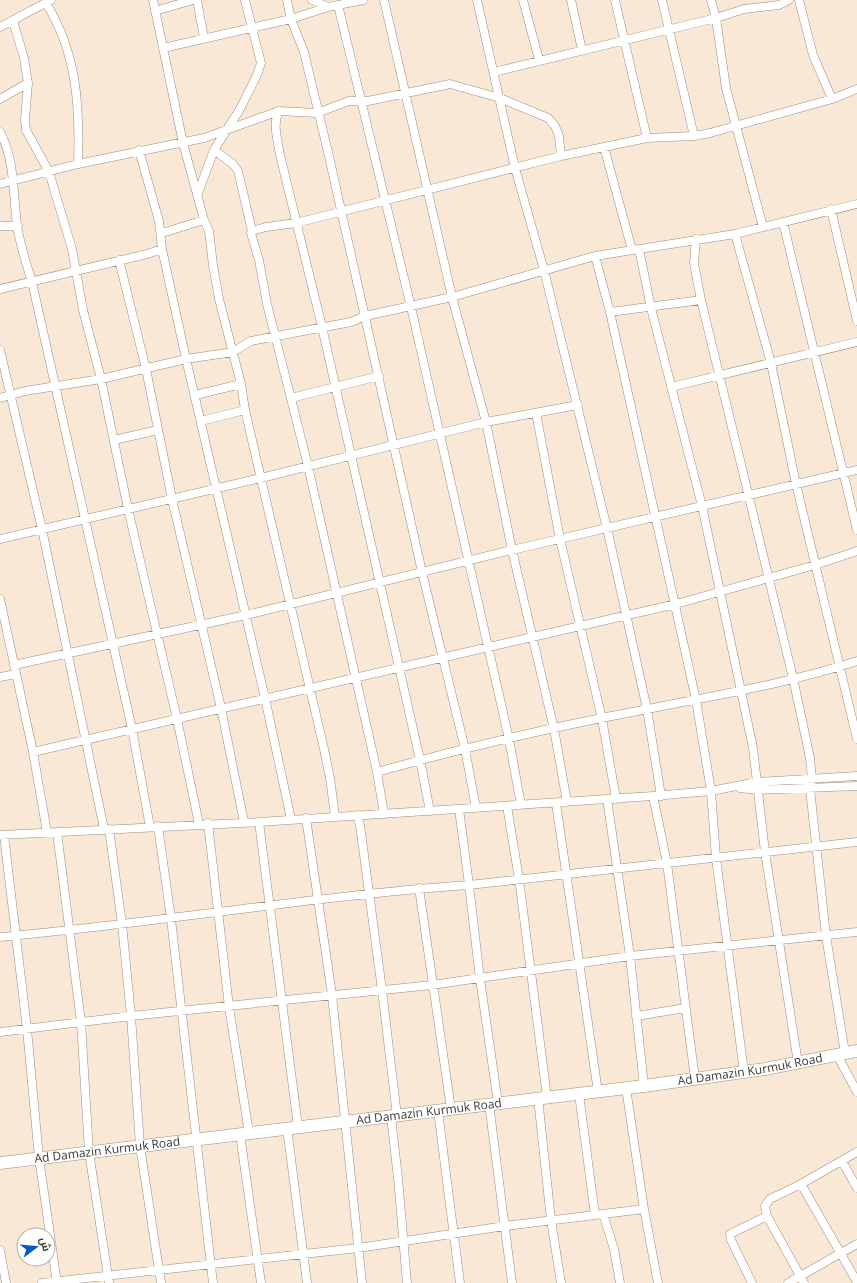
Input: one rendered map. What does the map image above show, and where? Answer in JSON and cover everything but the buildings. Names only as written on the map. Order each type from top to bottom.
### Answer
[{"type":"highway","name":"Ad Damazin Kurmuk Road","points":[[0,1163],[644,1086],[744,1072],[857,1051]]},
{"type":"street","points":[[153,0],[183,143],[211,241],[219,299],[241,384],[245,410],[330,778],[335,816]]},
{"type":"street","points":[[155,11],[193,0]]},
{"type":"street","points":[[197,0],[204,38]]},
{"type":"street","points":[[197,193],[214,150],[240,109],[257,75],[261,63],[245,0]]},
{"type":"street","points":[[287,0],[291,19],[304,52],[317,113],[328,152],[340,212],[379,376],[422,572],[465,749],[476,808]]},
{"type":"street","points":[[312,0],[328,7]]},
{"type":"street","points":[[163,48],[291,19],[328,7],[363,0]]},
{"type":"street","points":[[384,0],[452,297],[486,422],[512,550],[554,729],[567,802]]},
{"type":"street","points":[[477,0],[515,168],[544,270],[578,405],[627,615],[647,709],[657,796],[695,1079]]},
{"type":"street","points":[[523,0],[539,60]]},
{"type":"street","points":[[571,0],[582,50]]},
{"type":"street","points":[[615,0],[647,138]]},
{"type":"street","points":[[662,0],[694,136]]},
{"type":"street","points":[[711,0],[716,18],[726,88],[763,227]]},
{"type":"street","points":[[494,72],[716,18],[744,9],[779,5],[789,0]]},
{"type":"street","points":[[799,0],[813,55],[832,99]]},
{"type":"street","points":[[0,27],[49,1],[63,35],[72,66],[78,105],[78,164]]},
{"type":"street","points":[[338,5],[411,307],[467,562],[509,739],[521,805]]},
{"type":"street","points":[[13,21],[24,58],[28,83],[24,120],[26,130],[49,172],[67,230],[83,310],[101,379],[128,509],[177,719],[199,824]]},
{"type":"street","points":[[0,98],[28,83]]},
{"type":"street","points":[[0,184],[139,150],[183,143],[225,131],[279,111],[317,113],[349,101],[379,99],[404,92],[450,84],[500,98],[548,118],[555,126],[559,136],[561,156]]},
{"type":"street","points":[[252,231],[266,227],[296,223],[561,156],[647,138],[694,136],[832,99],[857,89]]},
{"type":"street","points":[[279,111],[276,117],[276,126],[280,155],[322,328],[420,760],[430,811]]},
{"type":"street","points":[[0,132],[10,157],[18,226],[24,256],[32,282],[154,827],[171,919],[213,1283]]},
{"type":"street","points":[[604,147],[636,250],[652,308],[702,506],[720,590],[753,748],[765,852],[798,1062]]},
{"type":"street","points":[[139,150],[162,233],[162,249],[186,359],[265,698],[291,819]]},
{"type":"street","points":[[214,150],[233,164],[238,171],[252,231],[251,233],[259,260],[267,304],[308,466],[384,814]]},
{"type":"street","points":[[0,398],[55,386],[101,379],[186,359],[233,352],[251,341],[351,322],[365,316],[452,297],[595,256],[735,234],[857,204]]},
{"type":"street","points":[[830,210],[857,321]]},
{"type":"street","points":[[162,233],[204,220]]},
{"type":"street","points":[[784,222],[813,351],[857,530]]},
{"type":"street","points":[[0,226],[18,226]]},
{"type":"street","points":[[735,234],[771,363],[796,484],[857,739]]},
{"type":"street","points":[[696,239],[694,263],[701,300],[718,376],[793,678],[810,758],[812,779],[810,789],[841,1054],[857,1092]]},
{"type":"street","points":[[0,289],[147,254],[162,249]]},
{"type":"street","points":[[595,256],[610,312],[655,517],[676,604],[696,700],[711,791],[716,858],[744,1072]]},
{"type":"street","points":[[119,260],[146,369],[172,499],[221,708],[244,822]]},
{"type":"street","points":[[610,312],[652,308],[701,300]]},
{"type":"street","points":[[671,387],[771,363],[813,351],[857,342]]},
{"type":"street","points":[[0,350],[42,529],[106,829],[122,924],[132,1016],[140,1146],[161,1283]]},
{"type":"street","points":[[290,398],[379,376]]},
{"type":"street","points":[[195,395],[241,384]]},
{"type":"street","points":[[0,539],[261,478],[486,422],[578,405]]},
{"type":"street","points":[[201,421],[245,410]]},
{"type":"street","points":[[536,412],[560,539],[602,719],[616,799]]},
{"type":"street","points":[[114,440],[158,430]]},
{"type":"street","points":[[14,665],[246,615],[512,550],[857,470]]},
{"type":"street","points":[[33,752],[487,646],[676,604],[720,590],[815,565],[857,552]]},
{"type":"street","points":[[0,599],[33,752],[47,832]]},
{"type":"street","points":[[376,772],[465,749],[554,729],[741,691],[840,667],[857,661]]},
{"type":"street","points":[[0,677],[16,674]]},
{"type":"street","points":[[57,1282],[39,1158],[17,936],[2,835],[208,823],[259,822],[607,800],[711,791],[812,779],[857,776]]},
{"type":"street","points":[[757,786],[810,789],[857,786]]},
{"type":"street","points":[[607,800],[619,869],[644,1086]]},
{"type":"street","points":[[556,803],[598,1092]]},
{"type":"street","points":[[507,806],[519,879],[531,971],[543,1098],[551,1220],[561,1283]]},
{"type":"street","points":[[459,809],[494,1104],[505,1226],[512,1283]]},
{"type":"street","points":[[357,815],[360,825],[382,990],[394,1116],[407,1283]]},
{"type":"street","points":[[306,818],[332,995],[362,1283]]},
{"type":"street","points":[[259,822],[282,1002],[302,1254],[307,1283]]},
{"type":"street","points":[[208,823],[220,913],[229,1007],[261,1283]]},
{"type":"street","points":[[57,832],[81,1022],[89,1152],[108,1279]]},
{"type":"street","points":[[0,937],[171,919],[419,888],[469,885],[857,842]]},
{"type":"street","points":[[419,888],[451,1109]]},
{"type":"street","points":[[0,1032],[132,1016],[282,1002],[332,995],[432,985],[630,956],[857,932]]},
{"type":"street","points":[[636,1016],[686,1008]]},
{"type":"street","points":[[626,1088],[644,1209],[658,1283]]},
{"type":"street","points":[[579,1094],[599,1215],[614,1249],[620,1283]]},
{"type":"street","points":[[438,1111],[460,1283]]},
{"type":"street","points":[[802,1280],[767,1216],[765,1206],[770,1199],[801,1184],[857,1152]]},
{"type":"street","points":[[842,1161],[857,1188]]},
{"type":"street","points":[[801,1184],[857,1282]]},
{"type":"street","points":[[42,1283],[108,1279],[159,1270],[358,1248],[505,1226],[644,1209]]},
{"type":"street","points":[[752,1283],[731,1240],[730,1234],[767,1216]]},
{"type":"street","points":[[788,1283],[802,1280],[840,1253],[857,1244]]},
{"type":"street","points":[[0,1250],[6,1283]]}]
